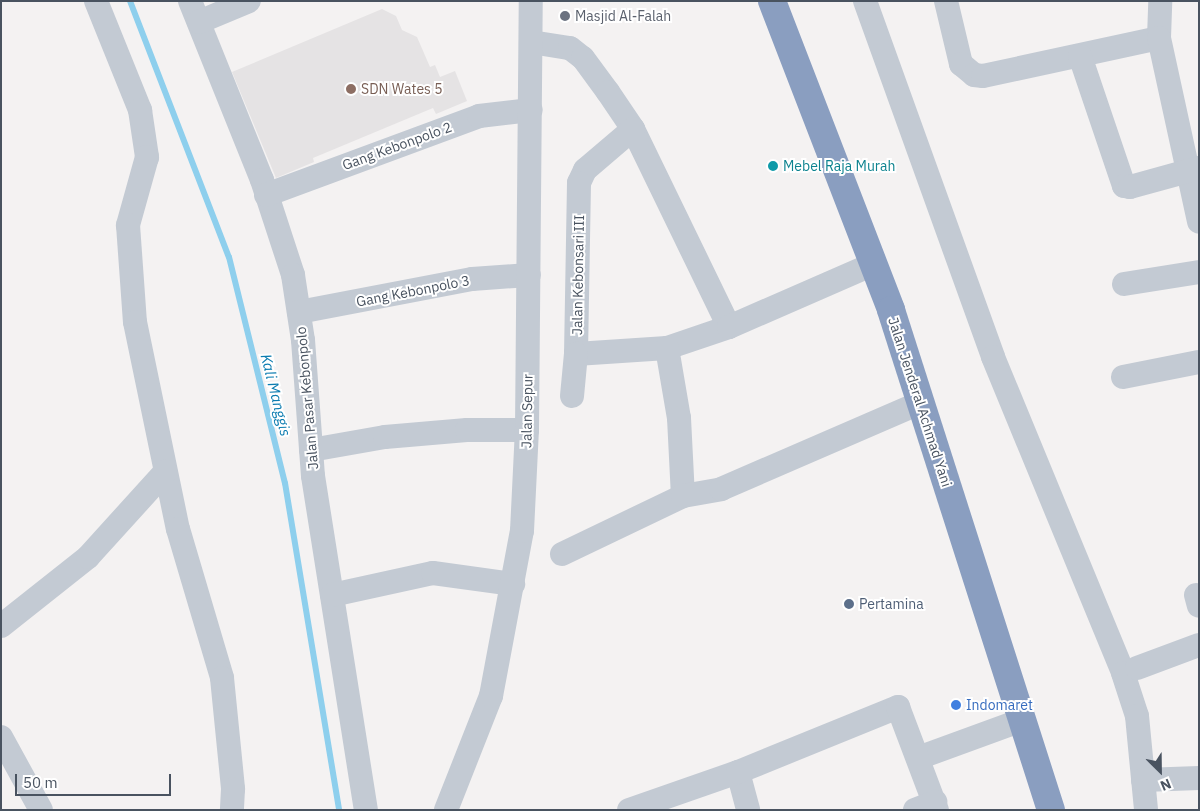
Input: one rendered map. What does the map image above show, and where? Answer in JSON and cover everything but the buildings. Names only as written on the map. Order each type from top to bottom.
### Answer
[{"type":"highway","name":"Jalan Jenderal Achmad Yani","points":[[772,1],[873,264],[920,402],[1051,810]]},
{"type":"street","points":[[96,1],[140,110],[147,157],[128,225],[135,322],[164,472],[222,678],[233,789],[232,810]]},
{"type":"street","points":[[195,12],[249,1]]},
{"type":"street","name":"Jalan Sepur","points":[[446,810],[491,696],[522,531],[527,430],[531,1]]},
{"type":"street","points":[[865,1],[993,357],[1123,673],[1138,716],[1146,810]]},
{"type":"street","points":[[946,1],[962,64],[974,75],[983,76],[1159,38]]},
{"type":"street","points":[[1160,1],[1159,38],[1193,169],[1199,222]]},
{"type":"street","name":"Jalan Pasar Kebonpolo","points":[[195,12],[266,195],[293,275],[299,312],[311,450],[366,810]]},
{"type":"street","points":[[531,42],[558,44],[576,52],[632,129],[729,327]]},
{"type":"street","points":[[1080,56],[1124,186],[1130,187],[1193,169]]},
{"type":"street","name":"Gang Kebonpolo 2","points":[[266,195],[479,116],[531,110]]},
{"type":"street","name":"Jalan Kebonsari III","points":[[632,129],[585,170],[579,183],[576,354],[667,348],[729,327],[873,264]]},
{"type":"street","points":[[1124,284],[1199,272]]},
{"type":"street","name":"Gang Kebonpolo 3","points":[[299,312],[472,279],[529,275]]},
{"type":"street","points":[[667,348],[679,418],[683,496]]},
{"type":"street","points":[[572,396],[576,354]]},
{"type":"street","points":[[1124,376],[1199,362]]},
{"type":"street","points":[[562,554],[683,496],[721,489],[920,402]]},
{"type":"street","points":[[311,450],[394,436],[467,430],[527,430]]},
{"type":"street","points":[[1,626],[88,558],[164,472]]},
{"type":"street","points":[[332,595],[433,573],[513,584]]},
{"type":"street","points":[[1137,668],[1199,645]]},
{"type":"street","points":[[629,810],[738,772],[898,707],[918,758],[929,807]]},
{"type":"street","points":[[918,758],[1022,720]]},
{"type":"street","points":[[1,737],[42,810]]},
{"type":"street","points":[[738,772],[748,810]]},
{"type":"street","points":[[1144,780],[1199,778]]},
{"type":"shaded area","name":"SDN Wates 5","points":[[382,9],[396,16],[402,30],[417,37],[430,67],[435,65],[440,77],[455,71],[467,101],[436,114],[433,108],[313,158],[314,162],[276,178],[232,72]]},
{"type":"waterway","name":"Kali Manggis","points":[[130,1],[229,257],[285,483],[339,810]]},
{"type":"place","name":"Masjid Al-Falah","points":[[565,16]]},
{"type":"place","name":"SDN Wates 5","points":[[351,89]]},
{"type":"place","name":"Mebel Raja Murah","points":[[773,166]]},
{"type":"place","name":"Pertamina","points":[[849,604]]},
{"type":"place","name":"Indomaret","points":[[956,705]]}]
